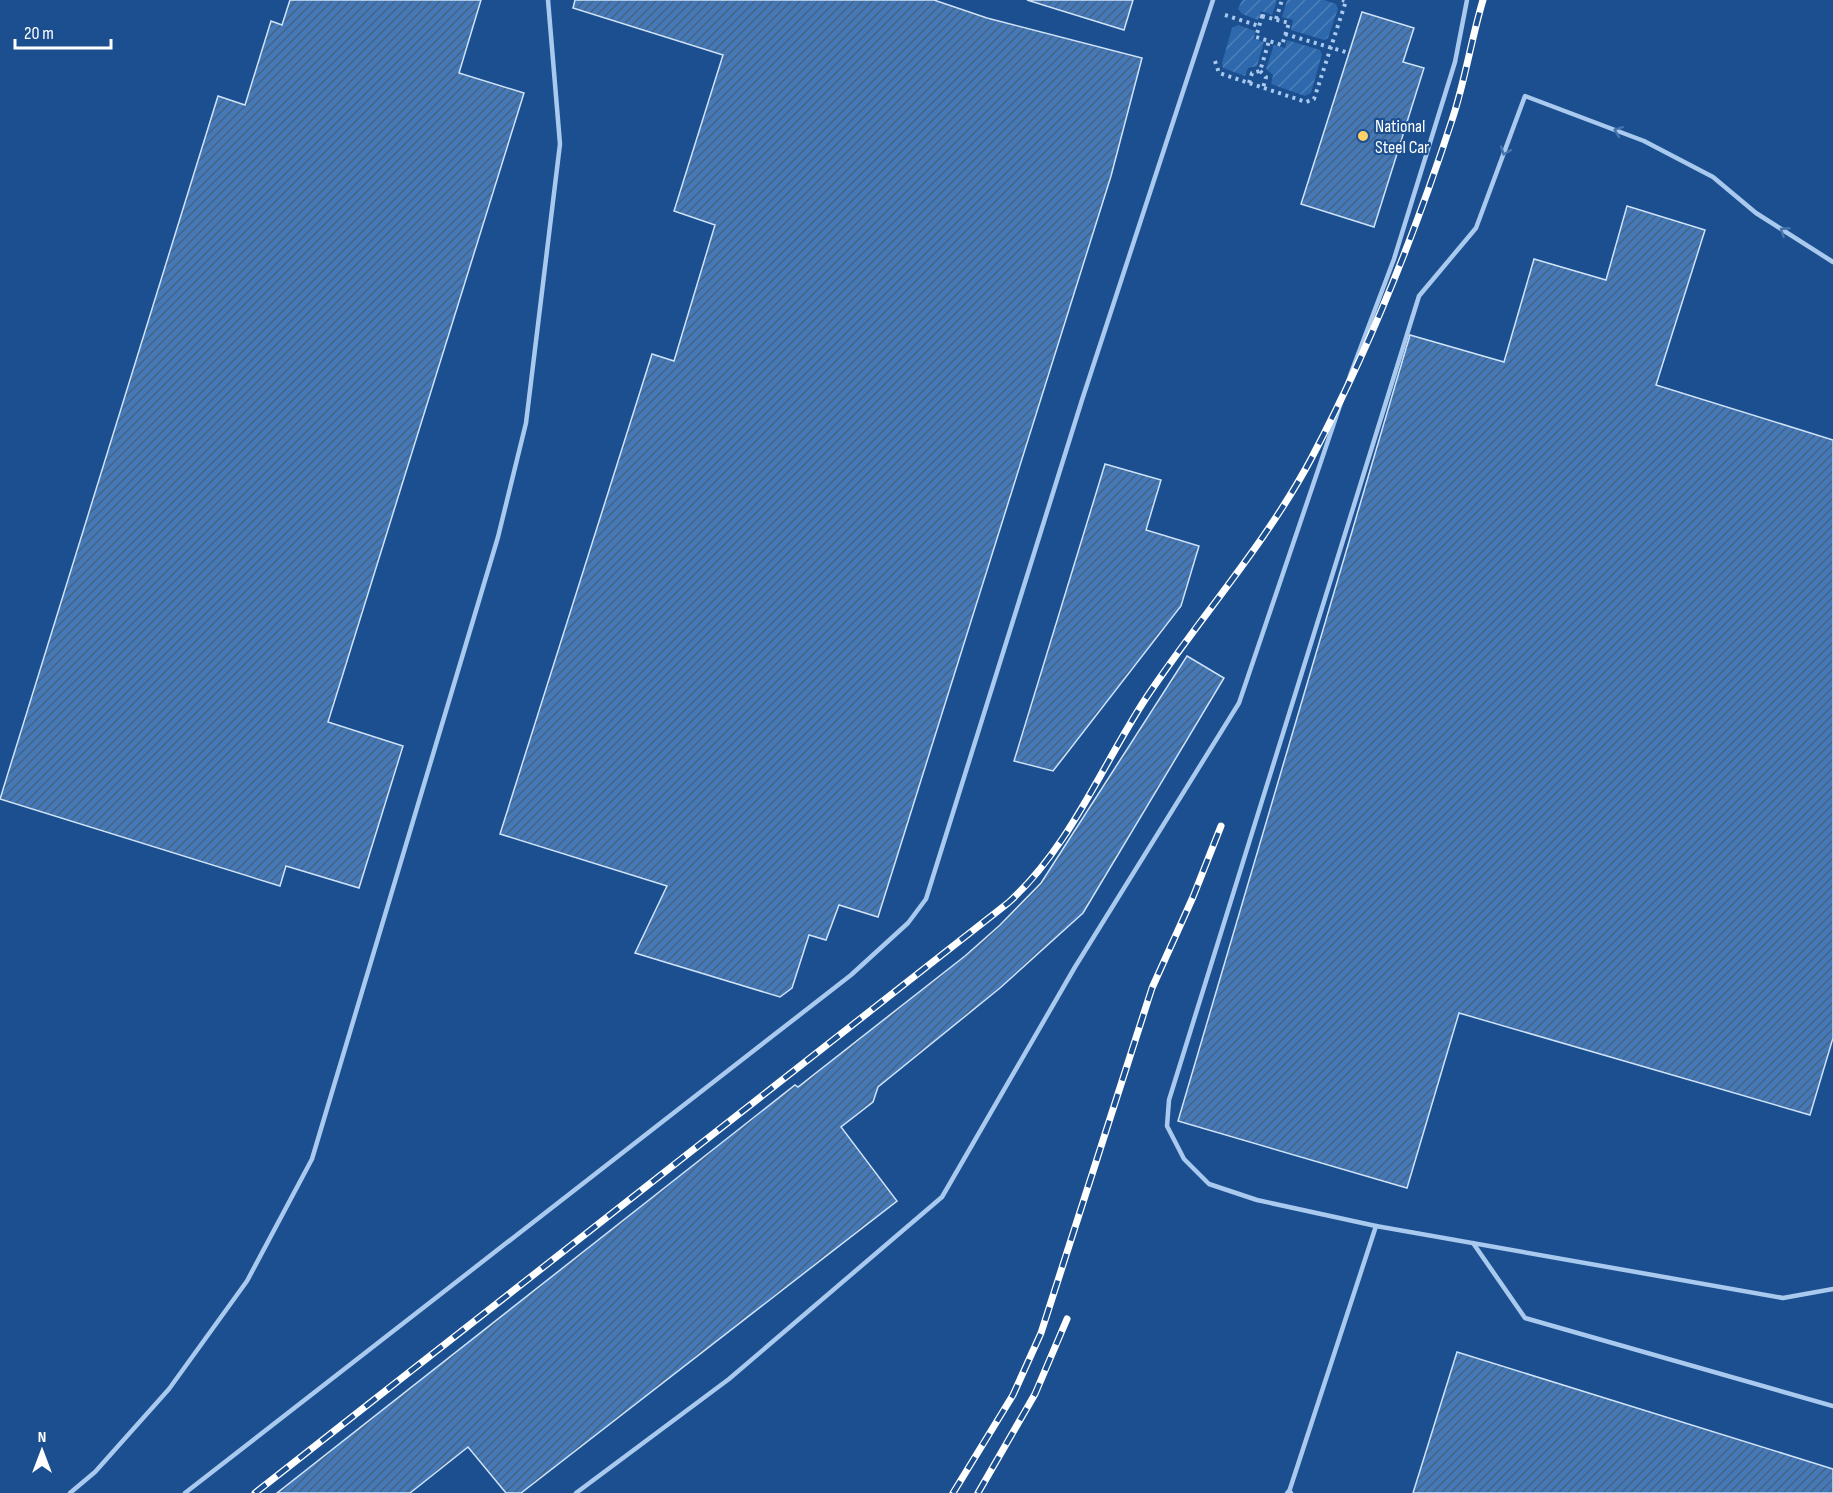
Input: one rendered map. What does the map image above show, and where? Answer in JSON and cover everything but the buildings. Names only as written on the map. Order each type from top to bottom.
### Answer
[{"type":"lane","points":[[70,1493],[95,1472],[170,1389],[247,1281],[312,1160],[498,537],[525,423],[560,144],[548,0]]},
{"type":"lane","points":[[185,1493],[851,975],[908,922],[926,900],[1079,408],[1213,0]]},
{"type":"lane","points":[[576,1493],[729,1379],[942,1197],[1075,967],[1239,703],[1351,373],[1394,260],[1455,62],[1467,0]]},
{"type":"lane","points":[[1833,262],[1756,213],[1713,177],[1644,141],[1525,96],[1476,228],[1419,296],[1168,1109],[1167,1126],[1184,1159],[1209,1184],[1257,1200],[1376,1226],[1783,1298],[1833,1289]]},
{"type":"lane","points":[[1289,1493],[1376,1226]]},
{"type":"lane","points":[[1473,1243],[1525,1318],[1833,1406]]},
{"type":"path","points":[[1276,19],[1282,0]]},
{"type":"path","points":[[1211,73],[1218,71],[1306,102],[1314,99],[1346,1],[1342,0]]},
{"type":"path","points":[[1210,10],[1259,26]]},
{"type":"path","points":[[1262,16],[1276,19],[1289,23],[1282,45],[1256,36],[1262,16]]},
{"type":"path","points":[[1285,34],[1349,53]]},
{"type":"path","points":[[1260,71],[1269,41]]},
{"type":"path","points":[[1260,71],[1266,77],[1263,88]]},
{"type":"path","points":[[1249,83],[1252,73],[1260,71]]},
{"type":"shaded area","points":[[1242,0],[1277,0],[1272,15],[1261,11],[1258,20],[1242,14],[1238,9]]},
{"type":"shaded area","points":[[1287,0],[1324,0],[1336,4],[1338,9],[1328,38],[1324,40],[1291,30],[1293,20],[1282,17]]},
{"type":"shaded area","points":[[1238,25],[1255,31],[1254,39],[1264,42],[1257,66],[1248,68],[1245,76],[1223,68],[1222,63],[1232,28]]},
{"type":"shaded area","points":[[1287,40],[1320,50],[1322,54],[1311,93],[1305,96],[1271,84],[1273,75],[1266,69],[1274,45],[1285,48]]},
{"type":"railway","points":[[255,1493],[1008,903],[1030,881],[1067,832],[1146,698],[1253,551],[1293,491],[1311,459],[1352,377],[1406,250],[1457,105],[1483,0]]},
{"type":"railway","points":[[953,1493],[1013,1395],[1041,1333],[1152,988],[1193,897],[1221,826]]},
{"type":"railway","points":[[978,1493],[1035,1394],[1067,1319]]},
{"type":"place","name":"National Steel Car","points":[[1363,136]]}]
